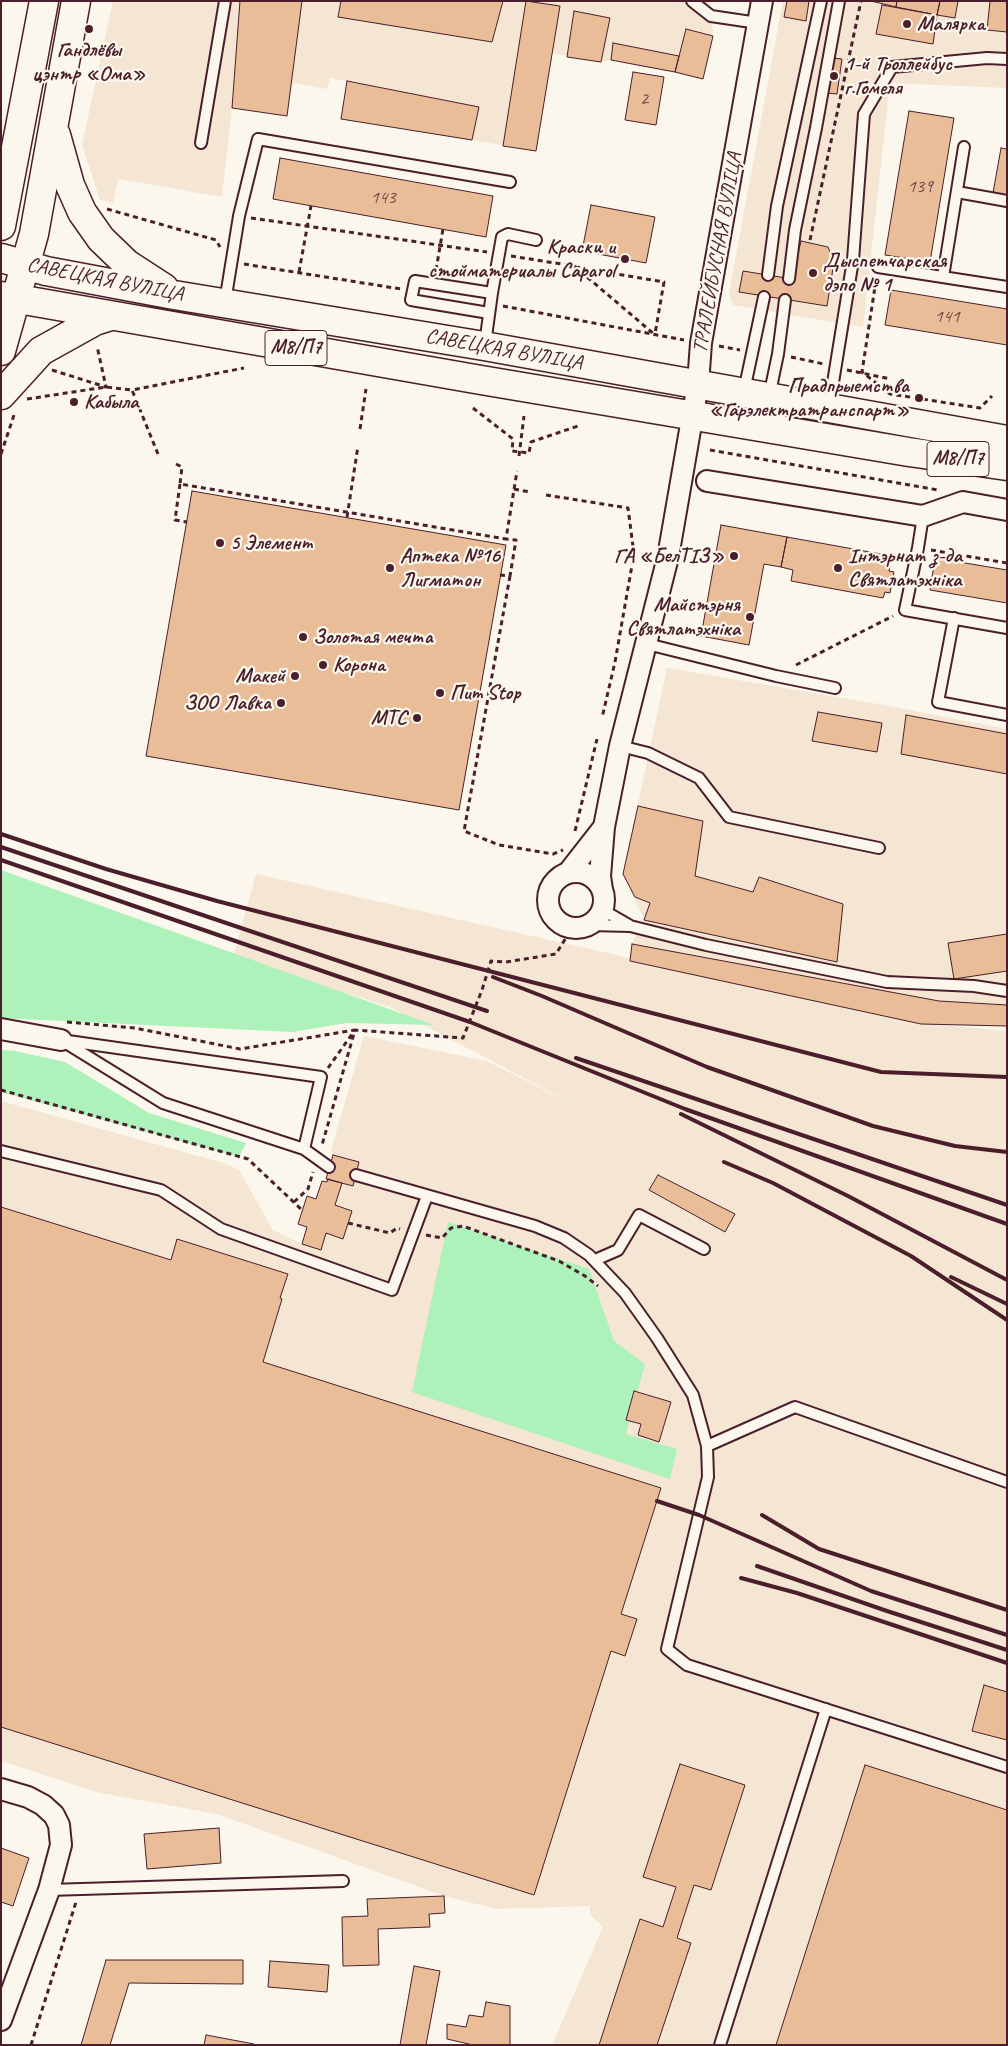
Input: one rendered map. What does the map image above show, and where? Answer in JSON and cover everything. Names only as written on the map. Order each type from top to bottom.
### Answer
[{"type":"main road","points":[[1,226],[9,153],[44,1]]},
{"type":"main road","points":[[1,351],[13,262],[34,234],[76,1]]},
{"type":"main road","points":[[54,129],[70,185],[82,212],[101,239],[127,264],[174,295]]},
{"type":"main road","name":"САВЕЦКАЯ ВУЛІЦА","points":[[13,262],[46,271],[174,295],[484,346],[1007,440]]},
{"type":"main road","name":"САВЕЦКАЯ ВУЛІЦА","points":[[9,297],[692,416],[1007,466]]},
{"type":"main road","points":[[12,401],[41,351],[88,325],[111,316]]},
{"type":"street","name":"ТРАЛЕЙБУСНАЯ ВУЛІЦА","points":[[603,896],[600,876],[604,828],[620,746],[668,557],[698,384],[701,343],[762,1]]},
{"type":"street","points":[[707,481],[923,516],[963,502],[1007,510]]},
{"type":"street","name":"ТРАЛЕЙБУСНАЯ ВУЛІЦА","points":[[568,873],[604,828]]},
{"type":"street","points":[[568,873],[582,873],[594,878],[603,896],[600,916],[581,927],[563,925],[553,917],[548,904],[549,891],[557,880],[568,873]]},
{"type":"street","points":[[1,1029],[60,1031]]},
{"type":"street","points":[[1,1789],[28,1797],[44,1805],[54,1815],[59,1825],[61,1845],[48,1890],[1,2020]]},
{"type":"lane","points":[[201,143],[225,1]]},
{"type":"lane","points":[[692,1],[711,16],[758,23]]},
{"type":"lane","points":[[768,275],[776,206],[821,1]]},
{"type":"lane","points":[[789,279],[795,230],[839,1]]},
{"type":"lane","points":[[829,408],[853,260],[864,114],[892,67],[987,58],[1007,59]]},
{"type":"lane","points":[[224,303],[240,216],[258,139],[510,182]]},
{"type":"lane","points":[[943,277],[964,147]]},
{"type":"lane","points":[[957,192],[1007,201]]},
{"type":"lane","points":[[484,346],[500,239],[504,235],[536,240]]},
{"type":"lane","points":[[878,267],[1007,287]]},
{"type":"lane","points":[[415,281],[434,284],[491,303],[411,300],[415,281]]},
{"type":"lane","points":[[756,395],[753,352],[764,297]]},
{"type":"lane","points":[[756,395],[778,354],[785,300]]},
{"type":"lane","points":[[923,516],[905,610],[1007,628]]},
{"type":"lane","points":[[954,618],[938,702],[1007,715]]},
{"type":"lane","points":[[647,644],[776,676],[835,688]]},
{"type":"lane","points":[[620,746],[648,752],[699,778],[729,817],[879,848]]},
{"type":"lane","points":[[603,896],[608,913],[630,926]]},
{"type":"lane","points":[[581,927],[630,926],[887,982],[974,986],[1007,991]]},
{"type":"lane","points":[[60,1031],[321,1077],[304,1149]]},
{"type":"lane","points":[[60,1031],[162,1102],[304,1149],[330,1166]]},
{"type":"lane","points":[[1,1151],[162,1190],[221,1229],[392,1290],[427,1196]]},
{"type":"lane","points":[[356,1175],[535,1226],[564,1238],[595,1260],[625,1293],[693,1395],[707,1446],[708,1477],[667,1649],[687,1665],[1007,1767]]},
{"type":"lane","points":[[595,1260],[618,1250],[639,1214],[704,1249]]},
{"type":"lane","points":[[707,1446],[795,1407],[1007,1482]]},
{"type":"lane","points":[[720,2045],[826,1709]]},
{"type":"lane","points":[[48,1890],[79,1891],[343,1881]]},
{"type":"path","points":[[810,240],[861,1]]},
{"type":"path","points":[[99,206],[216,240],[232,262],[413,291]]},
{"type":"path","points":[[299,272],[312,206]]},
{"type":"path","points":[[240,216],[498,254],[664,282],[655,335]]},
{"type":"path","points":[[434,284],[442,229]]},
{"type":"path","points":[[574,266],[655,335]]},
{"type":"path","points":[[862,372],[878,267]]},
{"type":"path","points":[[491,303],[753,352]]},
{"type":"path","points":[[96,342],[106,387]]},
{"type":"path","points":[[778,354],[890,378]]},
{"type":"path","points":[[50,369],[106,387],[132,390],[244,368]]},
{"type":"path","points":[[862,372],[890,394],[980,408],[992,396]]},
{"type":"path","points":[[1,454],[12,401],[106,387]]},
{"type":"path","points":[[360,429],[366,389]]},
{"type":"path","points":[[132,390],[158,454]]},
{"type":"path","points":[[473,408],[514,439],[512,451],[519,454],[528,454],[531,442],[578,426]]},
{"type":"path","points":[[519,454],[524,416]]},
{"type":"path","points":[[347,517],[358,446]]},
{"type":"path","points":[[710,450],[945,492]]},
{"type":"path","points":[[176,464],[182,467],[175,520],[187,522]]},
{"type":"path","points":[[506,538],[517,471]]},
{"type":"path","points":[[180,484],[516,540],[464,831],[499,845],[553,854],[564,850]]},
{"type":"path","points":[[514,489],[530,492]]},
{"type":"path","points":[[546,495],[628,508],[634,554],[602,718]]},
{"type":"path","points":[[918,548],[1007,563]]},
{"type":"path","points":[[500,575],[510,576]]},
{"type":"path","points":[[776,676],[905,610]]},
{"type":"path","points":[[574,836],[597,739]]},
{"type":"path","points":[[60,1031],[135,1028],[240,1049],[355,1030],[464,1038],[485,983],[491,961],[506,962],[556,954],[581,927]]},
{"type":"path","points":[[321,1077],[355,1030]]},
{"type":"path","points":[[294,1202],[308,1188],[355,1030]]},
{"type":"path","points":[[1,1090],[248,1159],[302,1210]]},
{"type":"path","points":[[348,1223],[390,1232],[397,1228],[442,1238],[450,1228],[463,1226],[559,1261],[585,1276],[604,1291]]},
{"type":"path","points":[[31,2045],[79,1891]]},
{"type":"shaded area","points":[[113,1],[710,1],[713,36],[703,79],[611,60],[601,62],[552,53],[536,151],[472,140],[479,107],[330,78],[327,89],[292,83],[287,116],[232,108],[222,197],[118,179],[113,203],[100,200],[82,145]]},
{"type":"shaded area","points":[[783,1],[1007,1],[1007,88],[890,83],[863,327],[733,305],[729,293]]},
{"type":"shaded area","points":[[667,668],[884,705],[1007,729],[1007,1026],[932,1024],[1007,1031],[1007,2045],[552,2045],[603,1927],[590,1914],[590,1906],[497,1909],[444,1896],[217,1814],[96,1792],[1,1761],[1,1101],[227,1164],[239,1170],[273,1230],[302,1244],[307,1227],[298,1224],[307,1196],[316,1199],[322,1181],[327,1182],[333,1155],[331,1150],[364,1036],[487,1061],[584,1110],[390,1007],[233,957],[256,874],[630,958],[632,944],[644,920],[623,874]]},
{"type":"green space","points":[[1,870],[434,1025],[347,1023],[293,1032],[1,1018]]},
{"type":"green space","points":[[1,1050],[15,1051],[65,1062],[149,1113],[246,1143],[239,1157],[1,1092]]},
{"type":"green space","points":[[448,1222],[589,1269],[614,1341],[645,1364],[626,1434],[677,1449],[670,1479],[412,1392]]},
{"type":"building","points":[[240,1],[302,1],[287,116],[232,108]]},
{"type":"building","points":[[341,1],[503,1],[492,42],[338,17]]},
{"type":"building","points":[[526,1],[560,6],[536,151],[503,146]]},
{"type":"building","points":[[787,1],[809,1],[806,21],[784,17]]},
{"type":"building","points":[[871,1],[897,1],[896,7]]},
{"type":"building","points":[[897,1],[940,1],[937,15],[896,7]]},
{"type":"building","points":[[940,1],[958,1],[955,18],[937,15]]},
{"type":"building","points":[[990,1],[1007,1],[1007,32],[987,30]]},
{"type":"building","name":"Малярка","points":[[882,5],[937,15],[933,44],[876,34]]},
{"type":"building","points":[[574,11],[610,18],[601,62],[567,57]]},
{"type":"building","points":[[686,29],[713,36],[703,79],[675,72]]},
{"type":"building","points":[[613,43],[679,56],[675,72],[611,60]]},
{"type":"building","name":"1-й Троллейбус г.Гомеля","points":[[832,58],[842,59],[837,94],[827,93]]},
{"type":"building","points":[[633,72],[664,77],[656,125],[625,120]]},
{"type":"building","points":[[347,81],[479,107],[472,140],[341,119]]},
{"type":"building","points":[[909,111],[954,118],[930,262],[885,255]]},
{"type":"building","points":[[1001,148],[1007,149],[1007,195],[993,193]]},
{"type":"building","points":[[280,158],[493,196],[486,237],[273,199]]},
{"type":"building","points":[[591,205],[655,217],[646,263],[582,251]]},
{"type":"building","name":"Дыспетчарская дэпо № 1","points":[[801,241],[828,247],[834,262],[827,306],[739,292],[743,271],[792,279]]},
{"type":"building","points":[[891,290],[1007,309],[1007,345],[885,325]]},
{"type":"building","name":"Корона","points":[[192,491],[506,545],[459,810],[146,756]]},
{"type":"building","points":[[721,525],[787,537],[781,567],[764,564],[749,645],[701,636]]},
{"type":"building","name":"Інтэрнат з-да Святлатэхніка","points":[[787,537],[892,556],[889,571],[894,572],[890,593],[885,592],[883,598],[791,581],[793,570],[781,567]]},
{"type":"building","points":[[935,558],[1007,570],[1007,603],[930,590]]},
{"type":"building","points":[[818,712],[882,723],[877,752],[812,741]]},
{"type":"building","points":[[906,715],[1007,734],[1007,774],[901,754]]},
{"type":"building","points":[[638,806],[703,821],[695,876],[753,892],[759,877],[843,904],[837,962],[644,920],[650,903],[635,897],[623,874]]},
{"type":"building","points":[[1007,934],[1007,971],[954,979],[948,943]]},
{"type":"building","points":[[632,944],[939,1001],[1007,1005],[1007,1026],[921,1024],[630,961]]},
{"type":"building","points":[[333,1155],[359,1162],[353,1186],[326,1179]]},
{"type":"building","points":[[658,1175],[735,1214],[725,1232],[649,1190]]},
{"type":"building","points":[[328,1179],[342,1183],[335,1205],[352,1211],[343,1239],[326,1233],[321,1250],[302,1244],[307,1227],[298,1224],[307,1196],[316,1199],[322,1181],[327,1182]]},
{"type":"building","points":[[1,1207],[171,1260],[177,1239],[288,1274],[263,1362],[661,1488],[621,1614],[637,1619],[625,1656],[611,1651],[534,1895],[1,1727]]},
{"type":"building","points":[[634,1391],[671,1402],[659,1442],[638,1435],[641,1424],[626,1420]]},
{"type":"building","points":[[984,1685],[1007,1692],[1007,1740],[972,1731]]},
{"type":"building","points":[[680,1764],[745,1785],[711,1890],[694,1885],[677,1938],[691,1943],[657,2045],[599,2045],[640,1919],[663,1927],[676,1887],[643,1877]]},
{"type":"building","points":[[865,1765],[1007,1810],[1007,2045],[776,2045]]},
{"type":"building","points":[[219,1828],[221,1863],[147,1869],[144,1834]]},
{"type":"building","points":[[1,1848],[29,1858],[13,1906],[1,1902]]},
{"type":"building","points":[[444,1896],[445,1913],[429,1914],[430,1927],[378,1929],[379,1965],[343,1966],[342,1917],[368,1916],[367,1899]]},
{"type":"building","points":[[106,1960],[243,1960],[243,1984],[129,1983],[110,2045],[81,2045]]},
{"type":"building","points":[[270,1961],[329,1965],[327,1992],[268,1987]]},
{"type":"building","points":[[414,1966],[440,1971],[426,2045],[400,2045]]},
{"type":"building","points":[[486,2002],[510,2006],[510,2045],[473,2045],[447,2039],[447,2024],[466,2027],[469,2015],[483,2017]]},
{"type":"building","points":[[206,2035],[254,2044],[254,2045],[204,2045]]},
{"type":"railway","points":[[1,834],[106,869],[217,901],[881,1072],[1007,1077]]},
{"type":"railway","points":[[1,847],[487,1011]]},
{"type":"railway","points":[[1,860],[470,1022],[685,1109],[1007,1224]]},
{"type":"railway","points":[[493,977],[707,1067],[873,1126],[955,1146],[1007,1152]]},
{"type":"railway","points":[[576,1058],[1007,1205]]},
{"type":"railway","points":[[681,1114],[848,1196],[1007,1280]]},
{"type":"railway","points":[[724,1162],[773,1183],[911,1256],[1007,1320]]},
{"type":"railway","points":[[951,1277],[1007,1304]]},
{"type":"railway","points":[[657,1501],[699,1515],[871,1591],[1007,1635]]},
{"type":"railway","points":[[762,1515],[819,1549],[1007,1610]]},
{"type":"railway","points":[[757,1566],[1007,1650]]},
{"type":"railway","points":[[741,1578],[797,1593],[1007,1663]]},
{"type":"place","name":"Малярка","points":[[907,24]]},
{"type":"place","name":"Гандлёвы цэнтр «Ома»","points":[[89,29]]},
{"type":"place","name":"1-й Троллейбус г.Гомеля","points":[[834,76]]},
{"type":"place","name":"Краски и стойматериалы Сaparol","points":[[625,259]]},
{"type":"place","name":"Дыспетчарская дэпо № 1","points":[[813,273]]},
{"type":"place","name":"Прадпрыемства «Гарэлектратранспарт»","points":[[919,398]]},
{"type":"place","name":"Кабыла","points":[[74,402]]},
{"type":"place","name":"5 Элемент","points":[[220,543]]},
{"type":"place","name":"ГА «БелТІЗ»","points":[[734,556]]},
{"type":"place","name":"Аптека №16 Лигматон","points":[[390,568]]},
{"type":"place","name":"Інтэрнат з-да Святлатэхніка","points":[[838,568]]},
{"type":"place","name":"Майстэрня Святлатэхніка","points":[[750,617]]},
{"type":"place","name":"Золотая мечта","points":[[303,637]]},
{"type":"place","name":"Корона","points":[[323,665]]},
{"type":"place","name":"Макей","points":[[295,676]]},
{"type":"place","name":"Пит Stop","points":[[440,693]]},
{"type":"place","name":"ЗОО Лавка","points":[[281,703]]},
{"type":"place","name":"МТС","points":[[417,718]]}]
